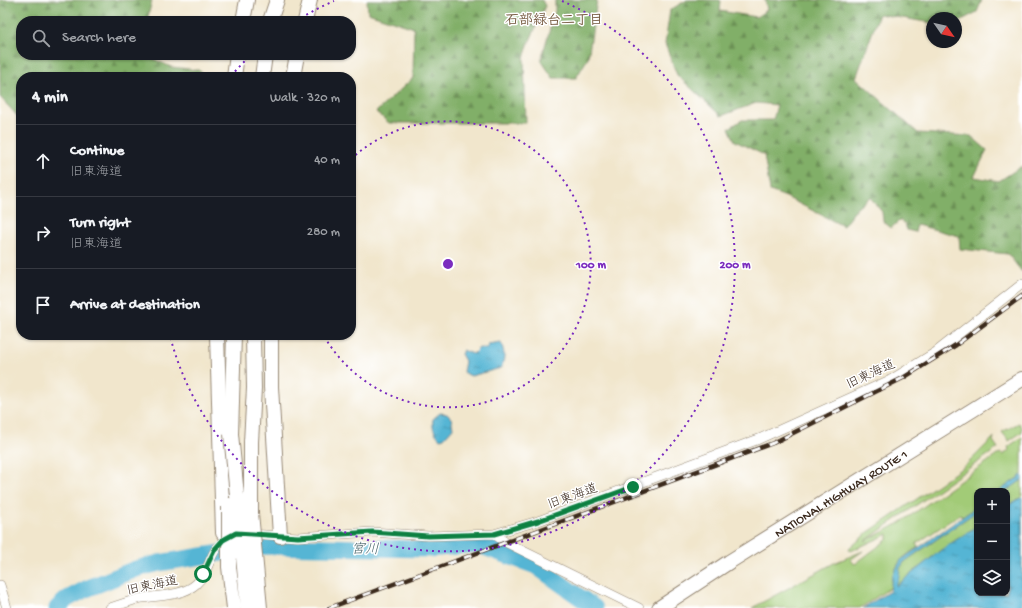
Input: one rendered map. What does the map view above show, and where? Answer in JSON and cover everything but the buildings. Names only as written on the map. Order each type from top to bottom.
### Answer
[{"type":"highway","points":[[244,16],[247,0]]},
{"type":"highway","points":[[270,16],[272,0]]},
{"type":"highway","points":[[271,16],[276,0]]},
{"type":"highway","points":[[306,16],[310,0]]},
{"type":"highway","points":[[235,72],[236,60]]},
{"type":"highway","points":[[263,72],[264,60]]},
{"type":"highway","points":[[294,72],[296,60]]},
{"type":"highway","points":[[217,340],[219,544]]},
{"type":"highway","points":[[234,340],[228,541],[234,608]]},
{"type":"highway","points":[[252,340],[254,388],[251,442],[251,513],[260,608]]},
{"type":"highway","points":[[271,340],[271,387],[280,536]]},
{"type":"highway","name":"NATIONAL HIGHWAY ROUTE 1","points":[[659,608],[729,562],[1022,379]]},
{"type":"highway","points":[[231,434],[240,539],[248,608]]},
{"type":"street","name":"旧東海道","points":[[110,608],[136,600],[186,590],[197,583],[219,544],[236,533],[298,537],[372,532],[428,536],[494,534],[580,506],[759,439],[892,379],[936,352],[1022,284]]},
{"type":"street","points":[[494,534],[505,542],[640,608]]},
{"type":"street","points":[[0,585],[7,608]]},
{"type":"green space","points":[[0,0],[152,0],[148,16],[16,16],[16,60],[156,60],[171,67],[198,70],[201,72],[16,72],[16,115],[0,97]]},
{"type":"green space","points":[[367,0],[542,0],[545,6],[524,58],[526,123],[389,123],[376,112],[413,78],[414,28],[368,13]]},
{"type":"green space","points":[[555,0],[597,0],[588,58],[576,78],[553,78],[541,60],[555,11]]},
{"type":"green space","points":[[687,0],[719,0],[721,1],[720,11],[756,17],[767,10],[765,0],[982,0],[977,12],[962,20],[962,12],[926,12],[926,22],[879,14],[856,78],[918,133],[971,136],[987,150],[974,177],[999,181],[1022,166],[1022,272],[1008,254],[960,249],[959,236],[917,225],[915,232],[907,230],[905,224],[900,220],[891,228],[883,221],[882,212],[870,197],[857,208],[843,226],[786,197],[770,191],[764,155],[735,141],[729,128],[742,120],[773,120],[777,105],[756,103],[721,116],[677,75],[665,44],[670,10]]},
{"type":"green space","points":[[1019,423],[1022,427],[1022,432],[1009,441],[1002,432]]},
{"type":"green space","points":[[994,437],[993,441],[998,448],[865,541],[900,523],[1000,453],[1003,455],[1009,450],[1008,447],[1022,437],[1022,475],[1003,488],[974,488],[974,509],[962,517],[960,514],[916,544],[918,547],[899,562],[895,571],[892,586],[860,608],[752,608],[834,563],[863,551],[850,560],[855,564],[888,539],[888,534],[851,551],[849,550],[850,548],[867,533],[965,466]]},
{"type":"green space","points":[[1022,480],[1022,497],[1010,504],[1010,488]]},
{"type":"green space","points":[[974,513],[974,528],[941,550],[896,586],[900,568],[904,562]]},
{"type":"water","points":[[501,343],[504,356],[501,368],[471,376],[463,372],[465,361],[461,354],[463,350],[473,354],[479,348],[487,349],[488,345]]},
{"type":"water","points":[[440,413],[447,414],[451,418],[453,428],[444,438],[440,439],[434,430],[433,419]]},
{"type":"water","points":[[1022,475],[1022,480],[1010,488],[1003,488]]},
{"type":"water","points":[[1022,497],[1022,608],[863,608],[890,591],[892,576],[901,560],[974,509],[974,513],[904,562],[900,568],[896,586],[941,550],[974,528],[974,596],[1010,596],[1010,504]]},
{"type":"waterway","name":"宮川","points":[[57,608],[67,599],[86,589],[136,569],[159,563],[264,546],[429,549],[476,544],[536,566],[595,608]]},
{"type":"railway","points":[[329,608],[773,443],[903,378],[956,345],[1022,296]]},
{"type":"district","name":"石部緑台二丁目","points":[[554,19]]},
{"type":"route","points":[[203,574],[215,549],[223,540],[236,533],[298,537],[372,532],[428,536],[494,534],[538,521],[633,487]]}]
